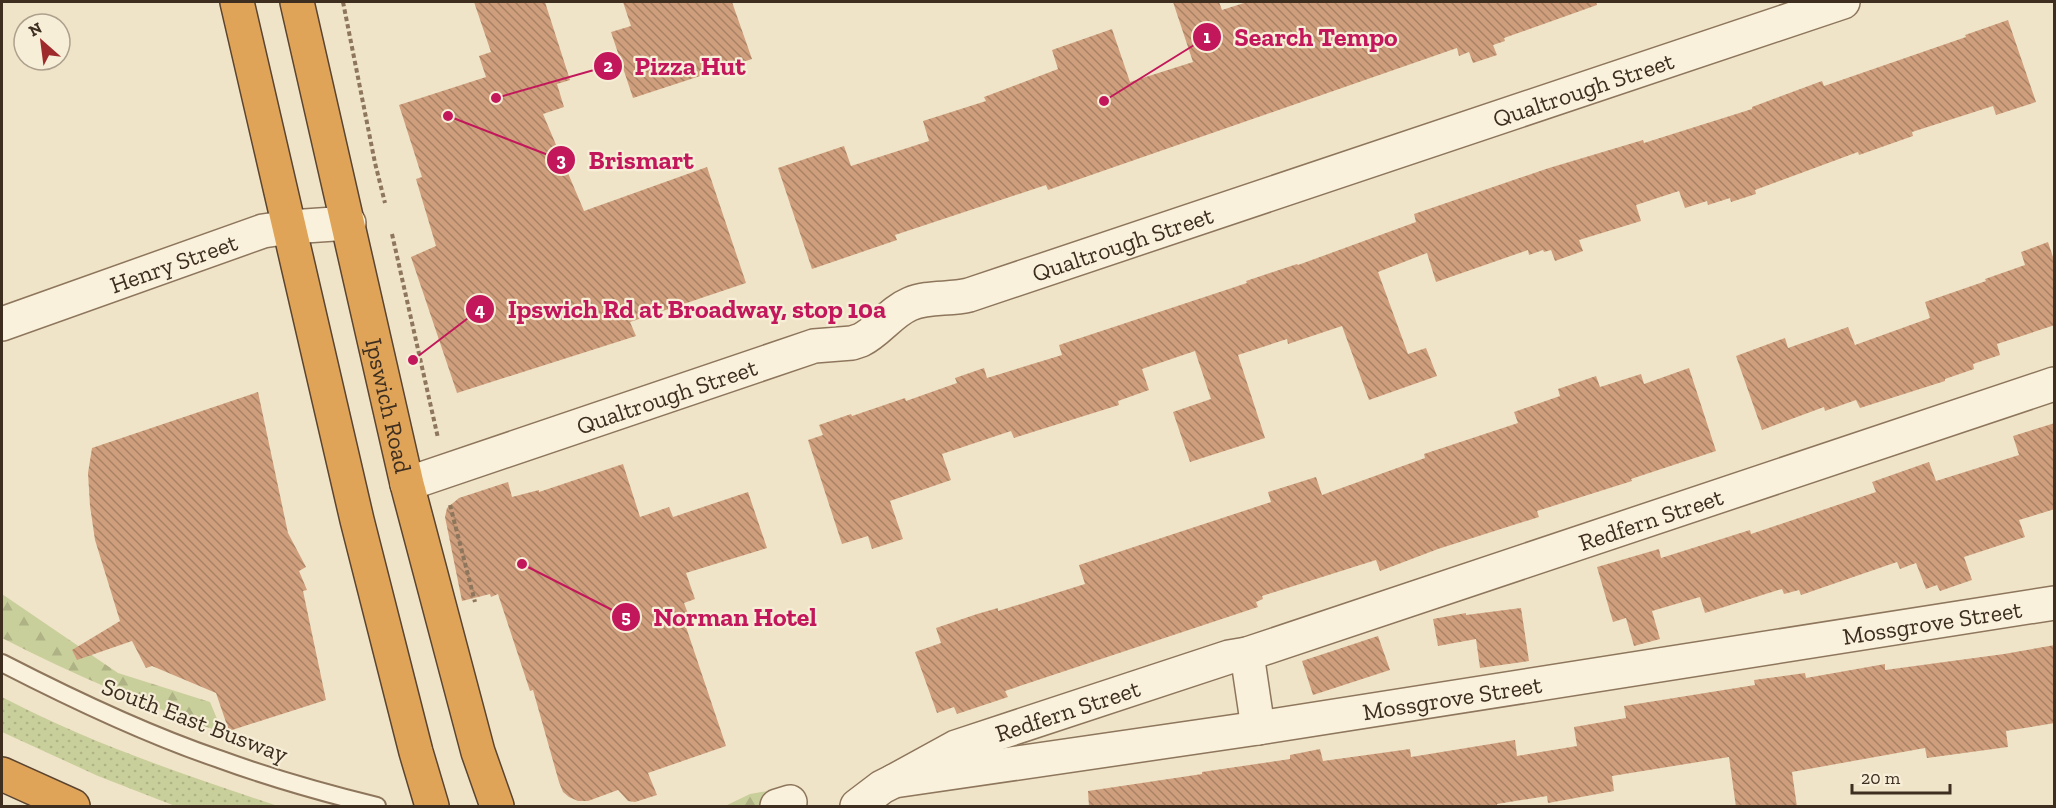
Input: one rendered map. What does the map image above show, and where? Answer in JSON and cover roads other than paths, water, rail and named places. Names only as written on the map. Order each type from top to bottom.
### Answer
[{"type":"highway","points":[[237,2],[357,520],[432,807]]},
{"type":"highway","name":"Ipswich Road","points":[[297,2],[407,484],[478,752],[497,807]]},
{"type":"highway","points":[[2,774],[73,807]]},
{"type":"street","name":"Qualtrough Street","points":[[407,484],[814,346],[852,343],[861,340],[911,303],[969,295],[1843,2]]},
{"type":"street","name":"Henry Street","points":[[2,324],[263,231],[349,223]]},
{"type":"street","name":"Redfern Street","points":[[894,781],[956,747],[1229,657],[1247,654],[2055,384]]},
{"type":"street","name":"Mossgrove Street","points":[[857,807],[882,787],[894,781],[1258,728],[2055,603]]},
{"type":"street","points":[[1247,654],[1258,728]]},
{"type":"lane","name":"South East Busway","points":[[2,663],[50,688],[218,759],[313,790],[377,807]]},
{"type":"place","name":"Pizza Hut","points":[[496,98]]},
{"type":"place","name":"Search Tempo","points":[[1104,101]]},
{"type":"place","name":"Brismart","points":[[448,116]]},
{"type":"place","name":"Ipswich Rd at Broadway, stop 10a","points":[[413,360]]},
{"type":"place","name":"Norman Hotel","points":[[522,564]]}]
